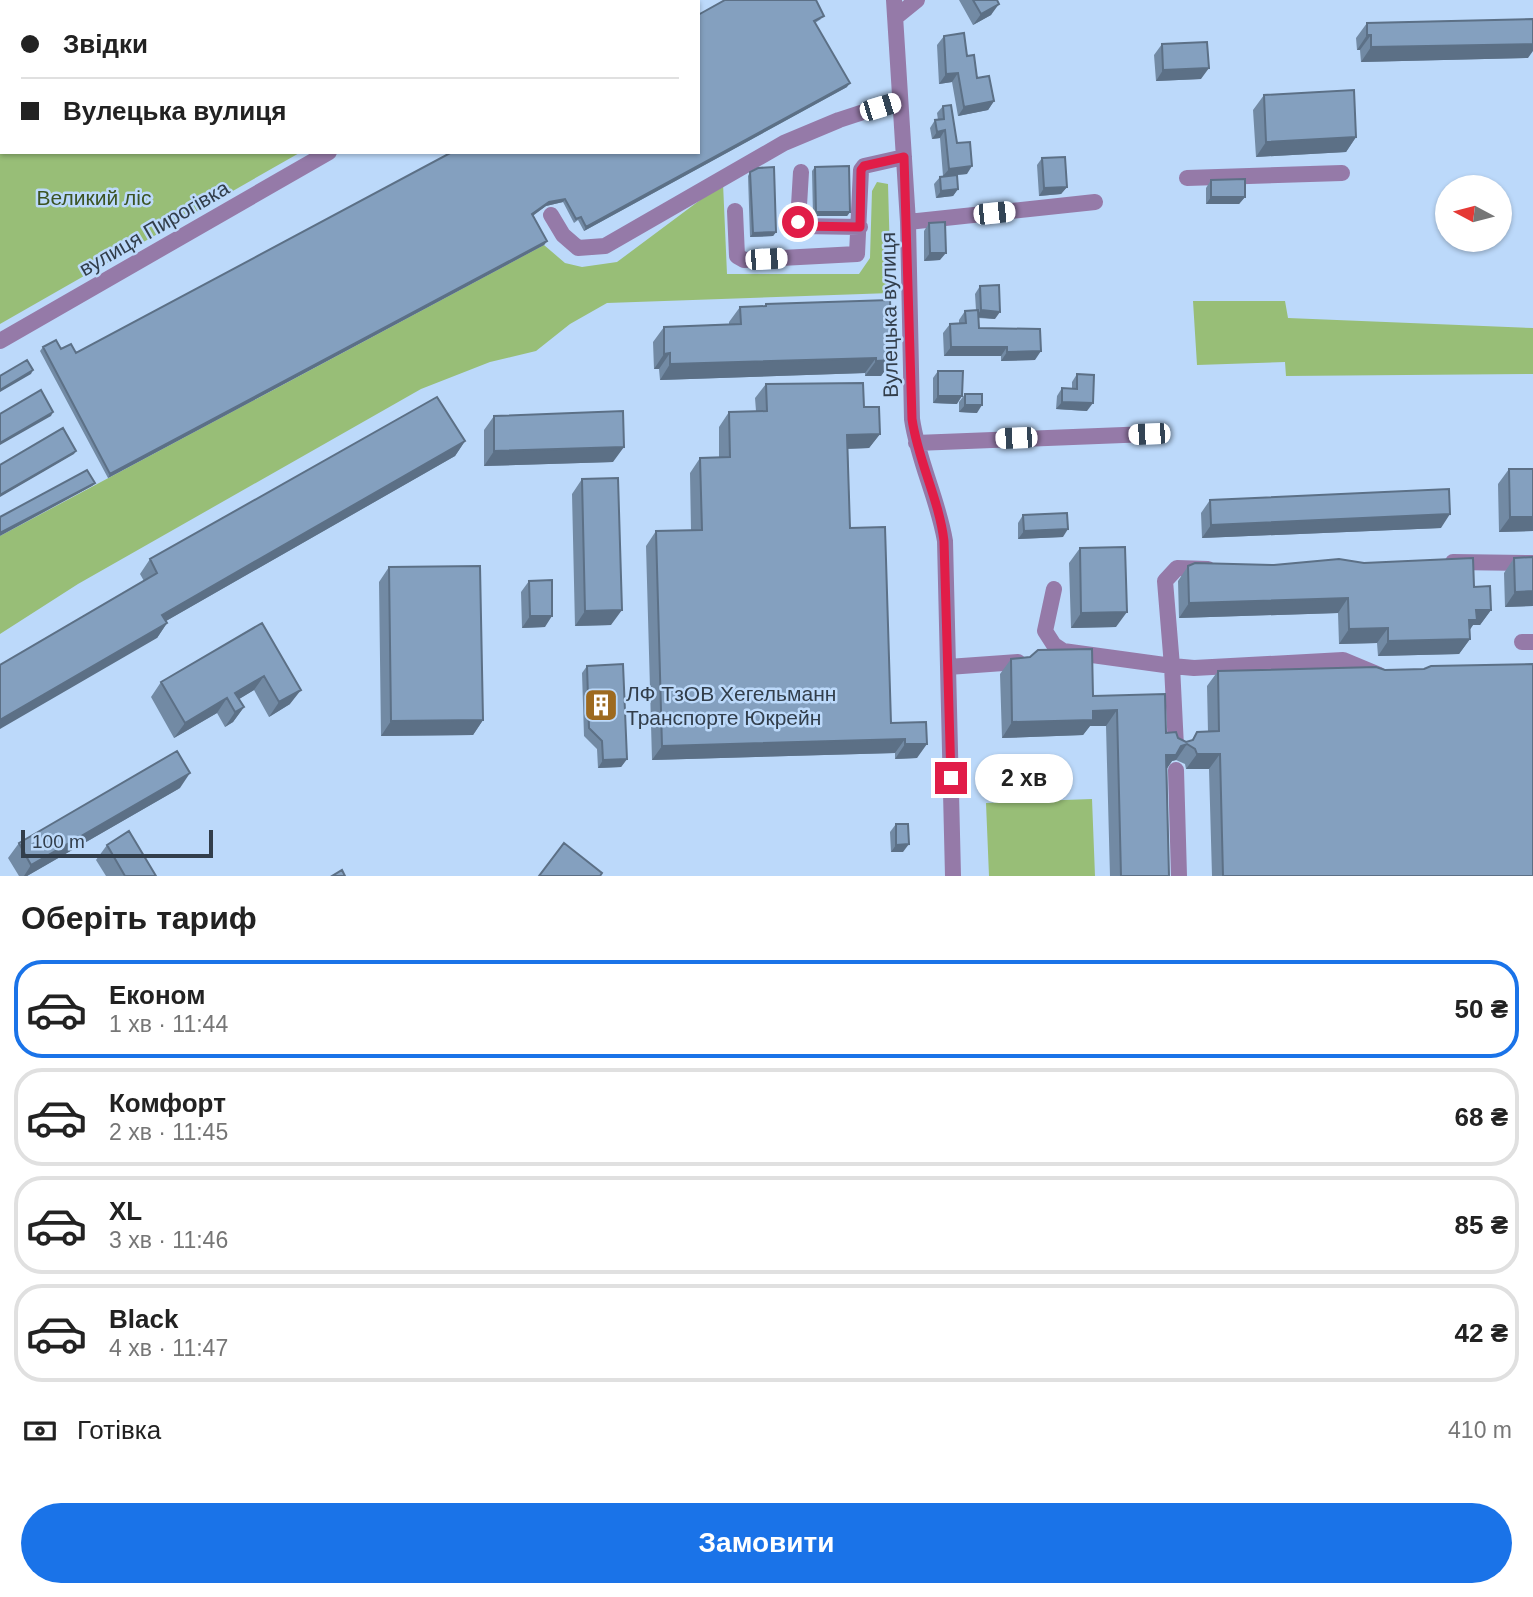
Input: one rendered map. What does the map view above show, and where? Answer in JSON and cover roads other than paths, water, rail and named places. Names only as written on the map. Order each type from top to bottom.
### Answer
[{"type":"street","name":"Вулецька вулиця","points":[[894,0],[908,222],[912,398],[916,443],[941,516],[948,601],[953,876]]},
{"type":"street","points":[[896,17],[917,0]]},
{"type":"street","points":[[551,215],[563,236],[578,248],[605,246],[784,143],[839,120],[900,100]]},
{"type":"street","name":"вулиця Пирогівка","points":[[0,341],[326,154]]},
{"type":"street","points":[[735,211],[737,256],[744,260],[857,254],[861,170],[864,166],[904,157]]},
{"type":"street","points":[[801,172],[798,222],[802,226],[860,227]]},
{"type":"street","points":[[1187,178],[1342,173]]},
{"type":"street","points":[[908,222],[1095,202]]},
{"type":"street","points":[[916,443],[1149,434]]},
{"type":"street","points":[[1436,562],[1533,563]]},
{"type":"street","points":[[1176,747],[1165,587],[1168,575],[1184,567],[1229,569]]},
{"type":"street","points":[[1055,589],[1045,631],[1054,645],[1063,651],[1194,668],[1343,660],[1374,675],[1400,675]]},
{"type":"street","points":[[948,667],[1018,662]]},
{"type":"street","points":[[1176,769],[1179,876]]},
{"type":"place","name":"ЛФ ТзОВ Хегельманн Транспорте Юкрейн","points":[[601,705]]},
{"type":"park label","name":"Великий ліс","points":[[94,197]]}]
